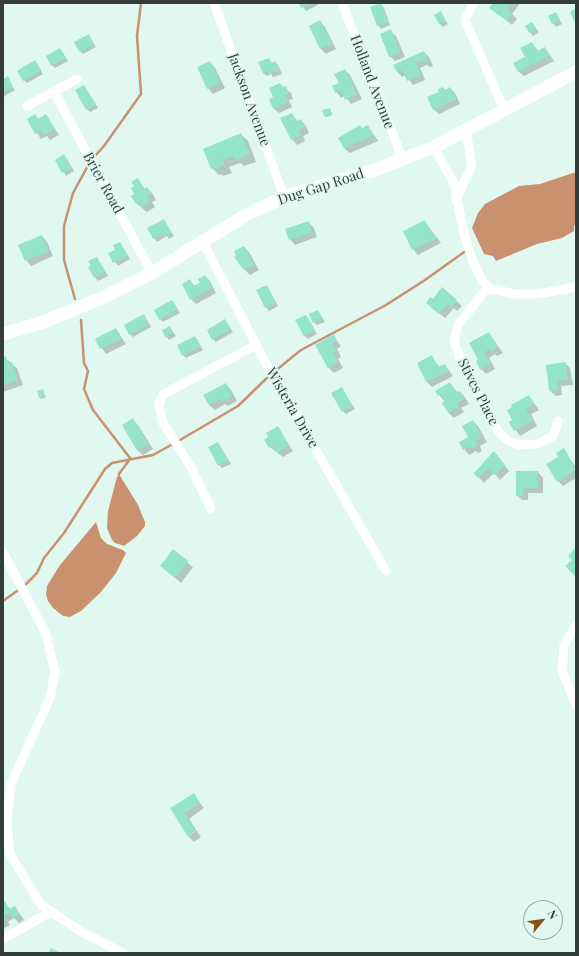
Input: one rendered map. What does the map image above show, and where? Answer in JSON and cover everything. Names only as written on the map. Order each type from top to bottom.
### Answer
[{"type":"street","name":"Jackson Avenue","points":[[214,3],[284,197]]},
{"type":"street","name":"Holland Avenue","points":[[342,3],[402,160]]},
{"type":"street","points":[[473,3],[465,20],[504,109]]},
{"type":"street","name":"Dug Gap Road","points":[[3,334],[75,310],[152,273],[246,215],[284,197],[402,160],[434,147],[576,72]]},
{"type":"street","points":[[26,106],[77,79]]},
{"type":"street","name":"Brier Road","points":[[54,92],[152,273]]},
{"type":"street","points":[[456,200],[472,165],[466,130]]},
{"type":"street","points":[[434,147],[454,184],[456,200],[461,217],[461,225],[472,260],[483,282],[488,286],[515,294],[538,294],[576,287]]},
{"type":"street","name":"Wisteria Drive","points":[[203,242],[256,345],[386,571]]},
{"type":"street","name":"Stives Place","points":[[488,286],[458,325],[454,342],[461,361],[488,414],[499,432],[507,440],[519,445],[538,444],[553,436],[558,421]]},
{"type":"street","points":[[211,509],[191,467],[163,423],[159,406],[162,395],[256,345]]},
{"type":"street","points":[[3,552],[46,634],[55,672],[50,698],[11,784],[8,821],[10,854],[32,893],[41,905],[80,931],[123,953]]},
{"type":"street","points":[[576,626],[564,645],[562,670],[576,705]]},
{"type":"street","points":[[3,939],[51,912]]},
{"type":"shaded area","points":[[576,172],[576,224],[574,226],[574,231],[562,238],[537,244],[496,261],[493,256],[484,254],[472,228],[478,213],[485,204],[519,186],[540,184]]},
{"type":"shaded area","points":[[119,474],[138,505],[145,522],[145,526],[137,536],[124,546],[115,543],[112,540],[107,528],[108,511]]},
{"type":"shaded area","points":[[96,522],[101,538],[107,544],[123,550],[126,553],[116,573],[101,592],[81,611],[70,617],[63,616],[53,608],[48,601],[46,594],[47,586],[60,565]]},
{"type":"building","points":[[299,3],[313,3],[301,8]]},
{"type":"building","points":[[381,3],[388,22],[377,26],[370,7]]},
{"type":"building","points":[[493,3],[511,3],[507,9],[512,13],[507,21],[489,8]]},
{"type":"building","points":[[576,8],[576,20],[574,21],[570,12]]},
{"type":"building","points":[[441,11],[446,21],[439,24],[434,15]]},
{"type":"building","points":[[556,12],[560,20],[552,24],[548,16]]},
{"type":"building","points":[[320,20],[332,44],[320,49],[309,26]]},
{"type":"building","points":[[532,22],[536,29],[529,33],[525,26]]},
{"type":"building","points":[[391,29],[400,52],[389,57],[380,34]]},
{"type":"building","points":[[89,34],[94,44],[79,52],[74,42]]},
{"type":"building","points":[[532,42],[537,51],[545,47],[549,56],[518,72],[513,63],[525,57],[520,48]]},
{"type":"building","points":[[60,48],[66,58],[51,66],[46,56]]},
{"type":"building","points":[[424,51],[428,60],[424,63],[423,60],[416,63],[421,75],[407,81],[402,70],[397,72],[393,65]]},
{"type":"building","points":[[269,58],[271,63],[275,61],[279,70],[269,74],[268,71],[263,73],[258,62]]},
{"type":"building","points":[[35,60],[41,70],[23,81],[17,71]]},
{"type":"building","points":[[210,61],[220,83],[207,89],[197,67]]},
{"type":"building","points":[[345,69],[357,94],[345,100],[341,90],[335,93],[332,86],[339,83],[334,74]]},
{"type":"building","points":[[8,76],[13,87],[3,92],[3,79]]},
{"type":"building","points":[[280,83],[282,88],[286,86],[289,94],[285,95],[288,102],[273,109],[269,99],[273,97],[269,88]]},
{"type":"building","points":[[84,85],[96,104],[86,110],[75,90]]},
{"type":"building","points":[[443,87],[445,90],[450,87],[456,99],[433,110],[427,97],[439,92],[438,89]]},
{"type":"building","points":[[330,108],[332,114],[324,116],[322,110]]},
{"type":"building","points":[[292,113],[296,122],[301,119],[305,127],[298,130],[301,135],[291,140],[280,118]]},
{"type":"building","points":[[35,114],[38,119],[46,114],[55,129],[44,135],[42,131],[35,134],[27,119]]},
{"type":"building","points":[[360,125],[362,128],[368,125],[373,135],[344,149],[338,138]]},
{"type":"building","points":[[241,133],[250,154],[236,160],[234,156],[223,160],[225,165],[211,169],[203,149]]},
{"type":"building","points":[[64,154],[72,168],[62,173],[55,160]]},
{"type":"building","points":[[138,178],[144,189],[147,187],[151,194],[147,197],[150,202],[141,207],[138,202],[136,204],[131,196],[134,194],[131,188],[134,186],[131,182]]},
{"type":"building","points":[[164,219],[171,233],[165,236],[164,233],[153,239],[147,228]]},
{"type":"building","points":[[425,220],[433,236],[435,235],[437,238],[412,250],[403,231]]},
{"type":"building","points":[[309,221],[312,232],[289,240],[285,229]]},
{"type":"building","points":[[42,235],[49,251],[25,261],[18,245]]},
{"type":"building","points":[[120,242],[128,256],[113,263],[108,253],[115,250],[113,245]]},
{"type":"building","points":[[244,246],[254,265],[244,270],[234,257],[236,256],[234,251]]},
{"type":"building","points":[[97,257],[105,272],[94,278],[88,267],[91,266],[88,261]]},
{"type":"building","points":[[205,275],[212,288],[190,300],[182,284],[190,279],[193,286],[200,283],[198,279]]},
{"type":"building","points":[[267,285],[276,303],[265,308],[256,290]]},
{"type":"building","points":[[442,287],[457,300],[452,307],[448,304],[439,314],[426,303],[430,297],[433,299]]},
{"type":"building","points":[[172,300],[178,309],[159,320],[154,310]]},
{"type":"building","points":[[318,310],[322,318],[313,323],[309,314]]},
{"type":"building","points":[[144,314],[149,324],[129,335],[124,325]]},
{"type":"building","points":[[306,315],[315,330],[304,336],[295,320]]},
{"type":"building","points":[[225,319],[231,329],[212,340],[207,330]]},
{"type":"building","points":[[170,326],[173,333],[165,337],[162,330]]},
{"type":"building","points":[[116,328],[121,339],[100,349],[95,339]]},
{"type":"building","points":[[489,332],[498,348],[491,352],[490,349],[484,352],[491,364],[480,370],[476,361],[478,360],[469,343]]},
{"type":"building","points":[[334,334],[337,341],[332,344],[337,352],[333,353],[338,362],[328,368],[315,345]]},
{"type":"building","points":[[195,336],[201,346],[182,356],[177,345]]},
{"type":"building","points":[[432,355],[438,367],[445,364],[449,371],[426,382],[417,363]]},
{"type":"building","points":[[6,356],[8,363],[12,362],[18,380],[3,385],[3,357]]},
{"type":"building","points":[[565,362],[568,380],[557,381],[558,390],[549,391],[546,365]]},
{"type":"building","points":[[450,382],[456,393],[460,391],[464,399],[457,403],[459,407],[448,413],[442,403],[445,401],[441,394],[438,396],[435,391]]},
{"type":"building","points":[[226,383],[232,396],[222,402],[220,399],[209,405],[203,395]]},
{"type":"building","points":[[342,387],[352,405],[342,412],[331,393]]},
{"type":"building","points":[[43,389],[45,396],[39,398],[37,391]]},
{"type":"building","points":[[529,395],[534,404],[526,409],[533,420],[514,431],[509,422],[512,420],[507,410],[512,407],[511,405]]},
{"type":"building","points":[[133,418],[148,444],[137,450],[122,425]]},
{"type":"building","points":[[473,420],[482,437],[475,441],[478,445],[472,449],[470,446],[463,450],[459,442],[468,437],[462,426]]},
{"type":"building","points":[[278,426],[289,445],[277,453],[272,445],[269,448],[264,440],[268,437],[266,433]]},
{"type":"building","points":[[218,442],[228,460],[218,466],[208,447]]},
{"type":"building","points":[[564,448],[576,470],[557,482],[546,464],[558,457],[556,453]]},
{"type":"building","points":[[494,451],[505,465],[494,475],[488,469],[478,478],[474,473]]},
{"type":"building","points":[[516,471],[538,471],[538,488],[523,488],[523,495],[516,496]]},
{"type":"building","points":[[576,547],[575,576],[565,566],[572,560],[568,556]]},
{"type":"building","points":[[173,549],[188,561],[175,578],[160,566]]},
{"type":"building","points":[[194,793],[200,803],[184,813],[196,832],[188,837],[170,808]]},
{"type":"building","points":[[5,901],[9,909],[15,906],[20,914],[13,918],[10,913],[4,916],[6,920],[3,921],[3,902]]},
{"type":"building","points":[[51,948],[60,953],[48,953]]},
{"type":"waterway","points":[[93,158],[104,146],[141,94],[137,36],[141,3]]},
{"type":"waterway","points":[[75,299],[64,260],[64,226],[73,193],[90,162]]},
{"type":"waterway","points":[[274,372],[301,350],[386,305],[425,280],[467,250]]},
{"type":"waterway","points":[[81,320],[84,363],[88,371],[84,389],[93,410],[130,458]]},
{"type":"waterway","points":[[24,586],[37,573],[44,558],[64,533],[105,469],[112,463],[153,455],[180,440],[238,406],[270,375]]},
{"type":"waterway","points":[[119,474],[130,459]]},
{"type":"waterway","points":[[3,601],[17,591]]}]
